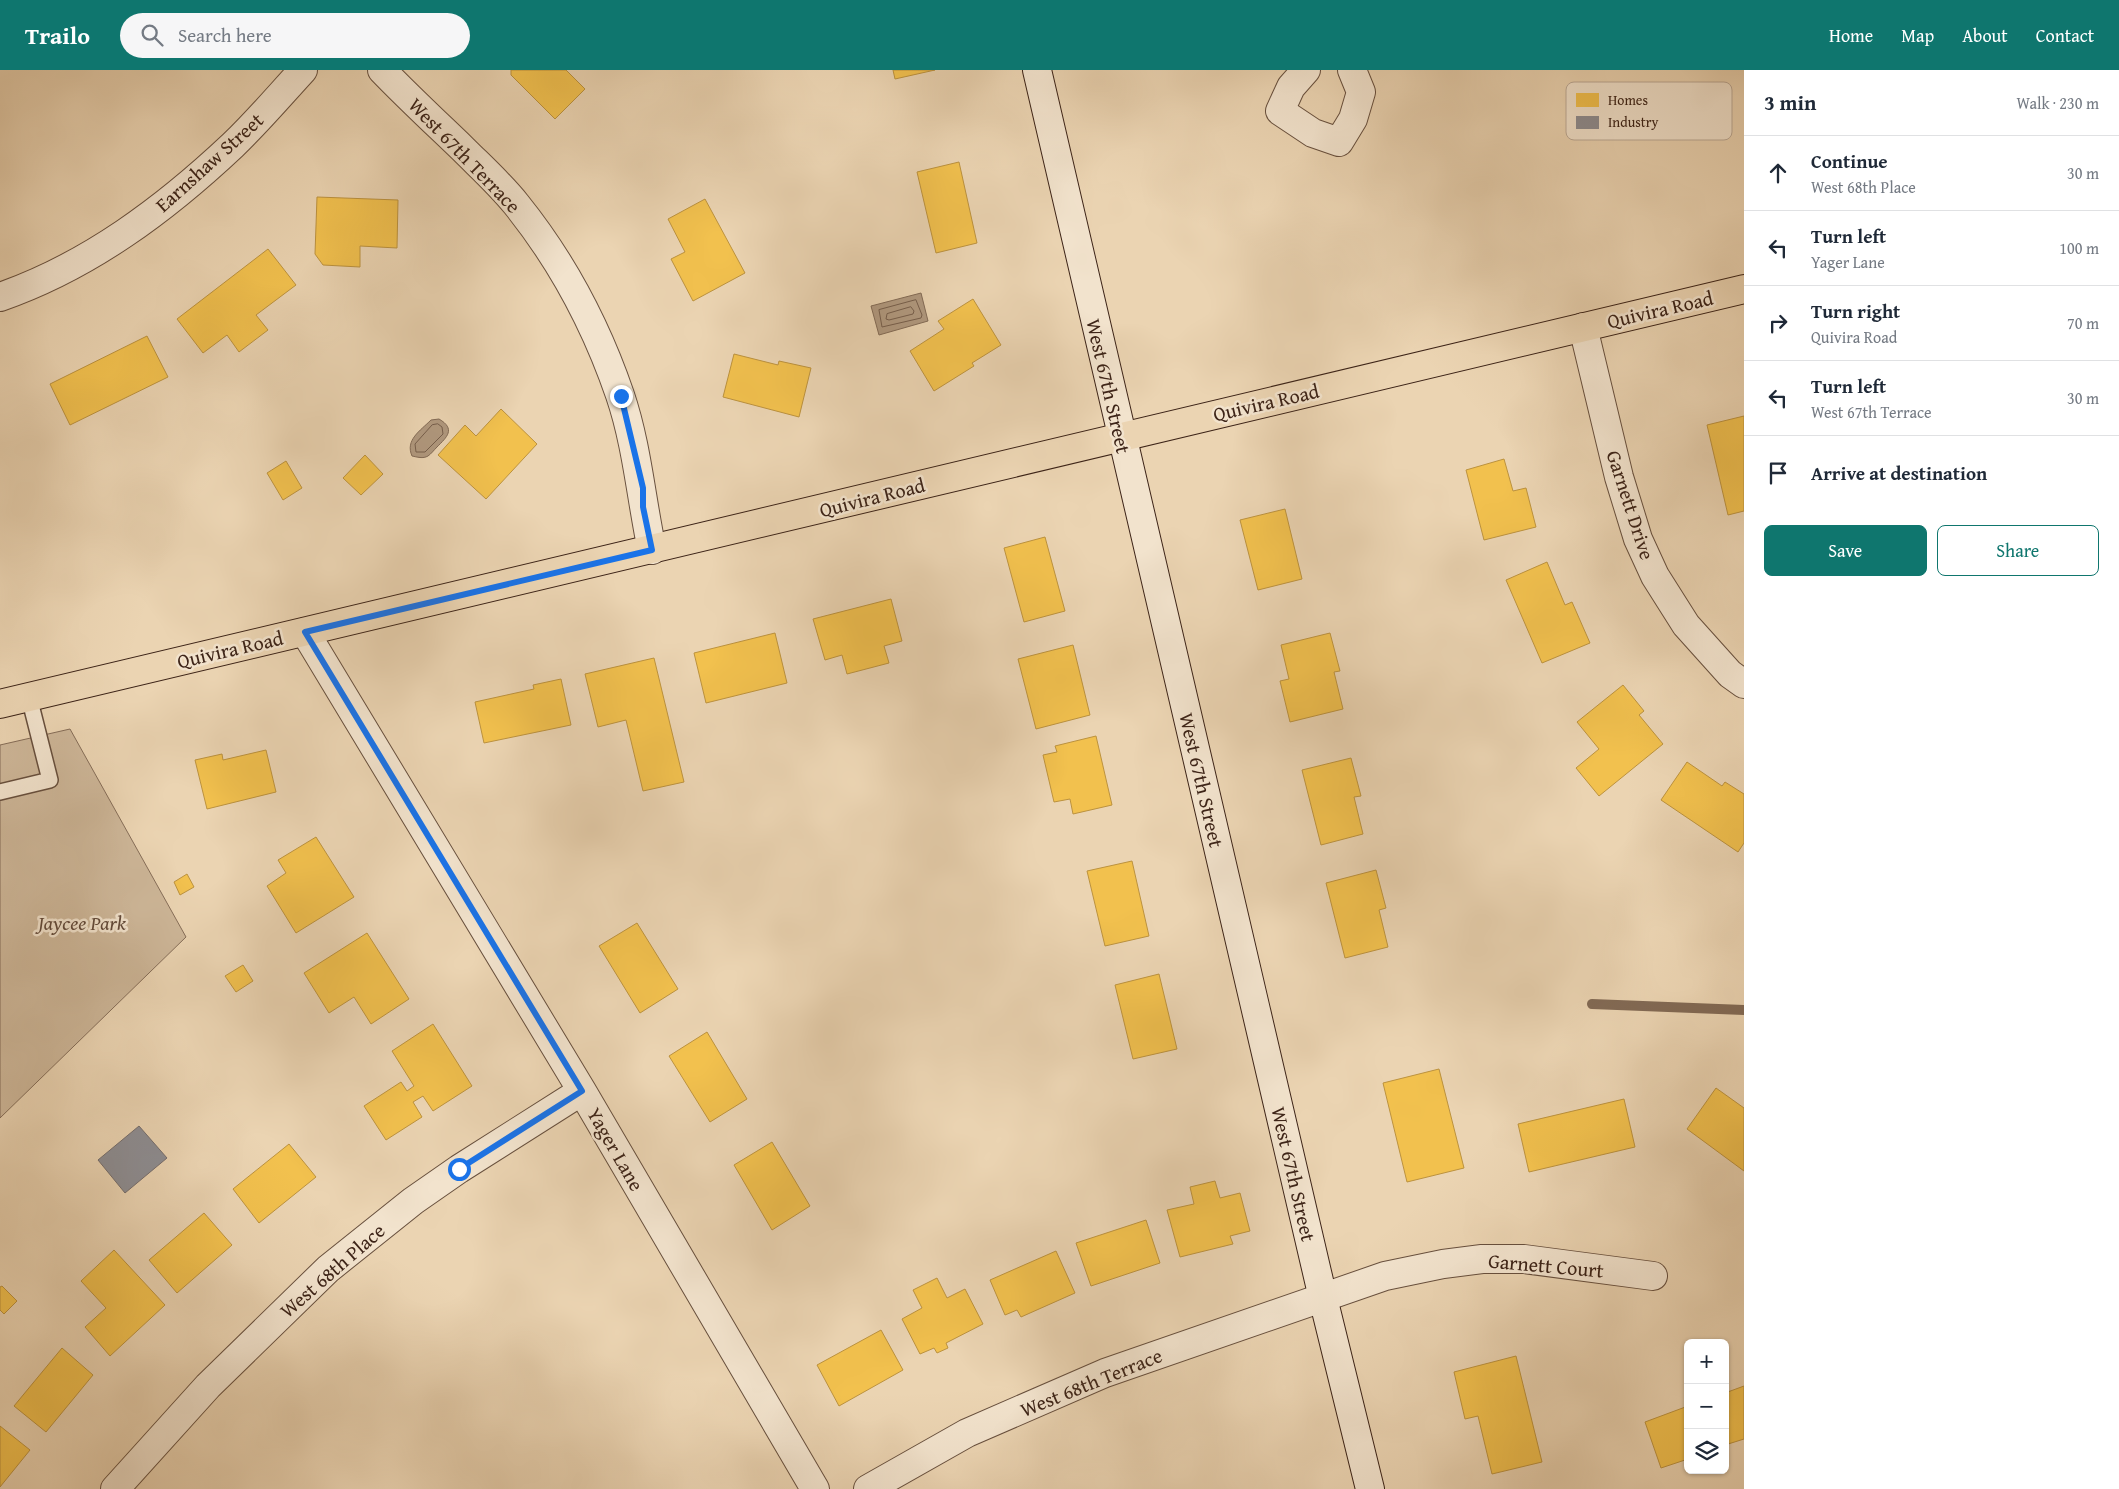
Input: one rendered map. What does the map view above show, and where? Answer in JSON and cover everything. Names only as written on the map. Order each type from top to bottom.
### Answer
[{"type":"main road","name":"Quivira Road","points":[[0,704],[1744,289]]},
{"type":"street","name":"Earnshaw Street","points":[[0,297],[28,287],[106,247],[178,195],[235,144],[303,70]]},
{"type":"street","name":"West 67th Terrace","points":[[382,70],[515,203],[560,264],[593,325],[621,396],[643,488],[643,507],[652,550]]},
{"type":"street","name":"West 67th Street","points":[[1037,70],[1323,1298],[1370,1489]]},
{"type":"street","points":[[1306,70],[1291,87],[1280,111],[1313,133],[1339,142],[1353,119],[1361,92],[1352,70]]},
{"type":"street","name":"Garnett Drive","points":[[1583,327],[1619,477],[1638,539],[1655,576],[1686,625],[1730,674],[1744,684]]},
{"type":"street","name":"Yager Lane","points":[[305,632],[582,1091],[815,1489]]},
{"type":"street","name":"West 68th Place","points":[[115,1489],[208,1386],[328,1269],[413,1202],[459,1169],[582,1091]]},
{"type":"street","name":"Garnett Court","points":[[1323,1298],[1385,1276],[1482,1258],[1524,1258],[1653,1276]]},
{"type":"street","name":"West 68th Terrace","points":[[868,1489],[967,1433],[1096,1377],[1323,1298]]},
{"type":"lane","points":[[0,792],[50,780],[29,697]]},
{"type":"green space","name":"Jaycee Park","points":[[70,729],[186,937],[0,1118],[0,745]]},
{"type":"water","points":[[921,293],[928,321],[879,335],[871,306]]},
{"type":"water","points":[[439,419],[447,426],[447,436],[428,456],[422,458],[412,456],[410,445],[412,440],[431,420]]},
{"type":"building: Homes","points":[[511,70],[566,70],[585,89],[555,119],[511,75]]},
{"type":"building: Homes","points":[[893,70],[935,70],[895,79]]},
{"type":"building: Homes","points":[[959,162],[977,243],[936,253],[917,172]]},
{"type":"building: Homes","points":[[317,197],[398,200],[397,248],[360,246],[360,267],[323,265],[315,254]]},
{"type":"building: Homes","points":[[705,199],[745,273],[693,301],[671,259],[685,252],[668,219]]},
{"type":"building: Homes","points":[[268,249],[296,285],[256,315],[268,330],[239,352],[227,335],[203,353],[177,319]]},
{"type":"building: Homes","points":[[973,299],[1001,345],[972,363],[974,366],[934,391],[910,351],[944,329],[938,321]]},
{"type":"building: Homes","points":[[147,336],[168,377],[70,425],[50,384]]},
{"type":"building: Homes","points":[[734,354],[778,365],[779,361],[811,368],[799,417],[723,397]]},
{"type":"building: Homes","points":[[501,409],[537,444],[486,499],[438,455],[465,425],[476,436]]},
{"type":"building: Homes","points":[[1744,416],[1744,511],[1728,515],[1707,425]]},
{"type":"building: Homes","points":[[365,455],[383,474],[361,495],[343,478]]},
{"type":"building: Homes","points":[[1504,459],[1513,491],[1526,488],[1536,527],[1484,540],[1466,470]]},
{"type":"building: Homes","points":[[286,461],[302,488],[283,500],[267,473]]},
{"type":"building: Homes","points":[[1285,509],[1302,579],[1258,590],[1240,520]]},
{"type":"building: Homes","points":[[1045,537],[1065,611],[1024,622],[1004,548]]},
{"type":"building: Homes","points":[[1547,562],[1565,605],[1572,602],[1590,643],[1542,663],[1506,580]]},
{"type":"building: Homes","points":[[891,599],[902,641],[884,646],[889,663],[847,674],[842,655],[825,660],[813,619]]},
{"type":"building: Homes","points":[[775,633],[787,683],[706,703],[694,653]]},
{"type":"building: Homes","points":[[1330,633],[1340,671],[1334,672],[1343,709],[1290,722],[1280,681],[1289,679],[1281,645]]},
{"type":"building: Homes","points":[[1073,645],[1090,715],[1036,729],[1018,659]]},
{"type":"building: Homes","points":[[654,658],[684,782],[643,791],[626,720],[598,727],[585,674]]},
{"type":"building: Homes","points":[[561,679],[571,725],[484,743],[475,702],[534,689],[533,685]]},
{"type":"building: Homes","points":[[1623,685],[1644,711],[1639,715],[1663,744],[1599,796],[1576,768],[1599,749],[1577,722]]},
{"type":"building: Homes","points":[[1096,736],[1112,805],[1073,814],[1070,799],[1054,802],[1043,755],[1057,752],[1055,746]]},
{"type":"building: Homes","points":[[266,750],[276,792],[207,809],[195,760],[222,754],[223,760]]},
{"type":"building: Homes","points":[[1351,758],[1361,796],[1354,797],[1363,834],[1321,845],[1302,770]]},
{"type":"building: Homes","points":[[1687,762],[1722,786],[1725,782],[1744,794],[1744,843],[1738,852],[1661,800]]},
{"type":"building: Homes","points":[[316,837],[354,897],[296,933],[267,886],[286,873],[278,860]]},
{"type":"building: Homes","points":[[1132,861],[1149,936],[1105,946],[1087,871]]},
{"type":"building: Homes","points":[[1376,870],[1386,908],[1379,910],[1388,947],[1345,958],[1326,883]]},
{"type":"building: Homes","points":[[187,874],[194,887],[180,895],[174,882]]},
{"type":"building: Homes","points":[[637,923],[678,989],[640,1013],[599,946]]},
{"type":"building: Homes","points":[[367,933],[409,999],[371,1024],[354,997],[329,1013],[304,973]]},
{"type":"building: Homes","points":[[243,965],[253,981],[236,992],[225,976]]},
{"type":"building: Homes","points":[[1159,974],[1177,1049],[1133,1059],[1115,985]]},
{"type":"building: Homes","points":[[433,1024],[472,1086],[433,1111],[423,1096],[413,1102],[422,1117],[386,1140],[364,1106],[401,1082],[407,1091],[414,1086],[392,1051]]},
{"type":"building: Homes","points":[[707,1032],[747,1099],[710,1122],[669,1056]]},
{"type":"building: Homes","points":[[1439,1069],[1464,1168],[1407,1182],[1383,1083]]},
{"type":"building: Homes","points":[[1716,1088],[1744,1108],[1744,1171],[1687,1129]]},
{"type":"building: Homes","points":[[1624,1099],[1635,1147],[1529,1172],[1518,1124]]},
{"type":"building: Homes","points":[[772,1142],[810,1206],[772,1230],[734,1165]]},
{"type":"building: Homes","points":[[289,1144],[316,1177],[259,1223],[233,1189]]},
{"type":"building: Homes","points":[[1215,1181],[1220,1198],[1240,1193],[1250,1231],[1230,1236],[1233,1244],[1180,1257],[1167,1210],[1194,1204],[1190,1187]]},
{"type":"building: Homes","points":[[204,1213],[232,1245],[177,1293],[149,1260]]},
{"type":"building: Homes","points":[[1146,1220],[1160,1263],[1091,1286],[1076,1243]]},
{"type":"building: Homes","points":[[114,1250],[165,1305],[110,1356],[85,1327],[106,1308],[81,1281]]},
{"type":"building: Homes","points":[[1056,1251],[1075,1293],[1021,1317],[1017,1310],[1005,1315],[990,1280]]},
{"type":"building: Homes","points":[[937,1278],[947,1298],[965,1289],[983,1324],[946,1343],[948,1348],[937,1353],[934,1348],[920,1354],[902,1319],[922,1308],[913,1290]]},
{"type":"building: Homes","points":[[2,1286],[17,1301],[4,1314],[0,1310],[0,1287]]},
{"type":"building: Homes","points":[[881,1330],[903,1370],[839,1406],[817,1365]]},
{"type":"building: Homes","points":[[62,1348],[93,1375],[46,1432],[14,1406]]},
{"type":"building: Homes","points":[[1516,1356],[1542,1462],[1492,1474],[1478,1416],[1465,1419],[1454,1372]]},
{"type":"building: Homes","points":[[1744,1386],[1744,1439],[1729,1444],[1729,1429],[1729,1392]]},
{"type":"building: Homes","points":[[1684,1407],[1684,1460],[1661,1468],[1645,1422]]},
{"type":"building: Homes","points":[[0,1426],[30,1450],[0,1487]]},
{"type":"building: Industry","points":[[139,1126],[167,1158],[125,1193],[98,1160]]},
{"type":"waterway","points":[[1592,1004],[1744,1010]]},
{"type":"route","points":[[459,1169],[582,1091],[305,632],[652,550],[643,507],[643,488],[621,396]]}]
